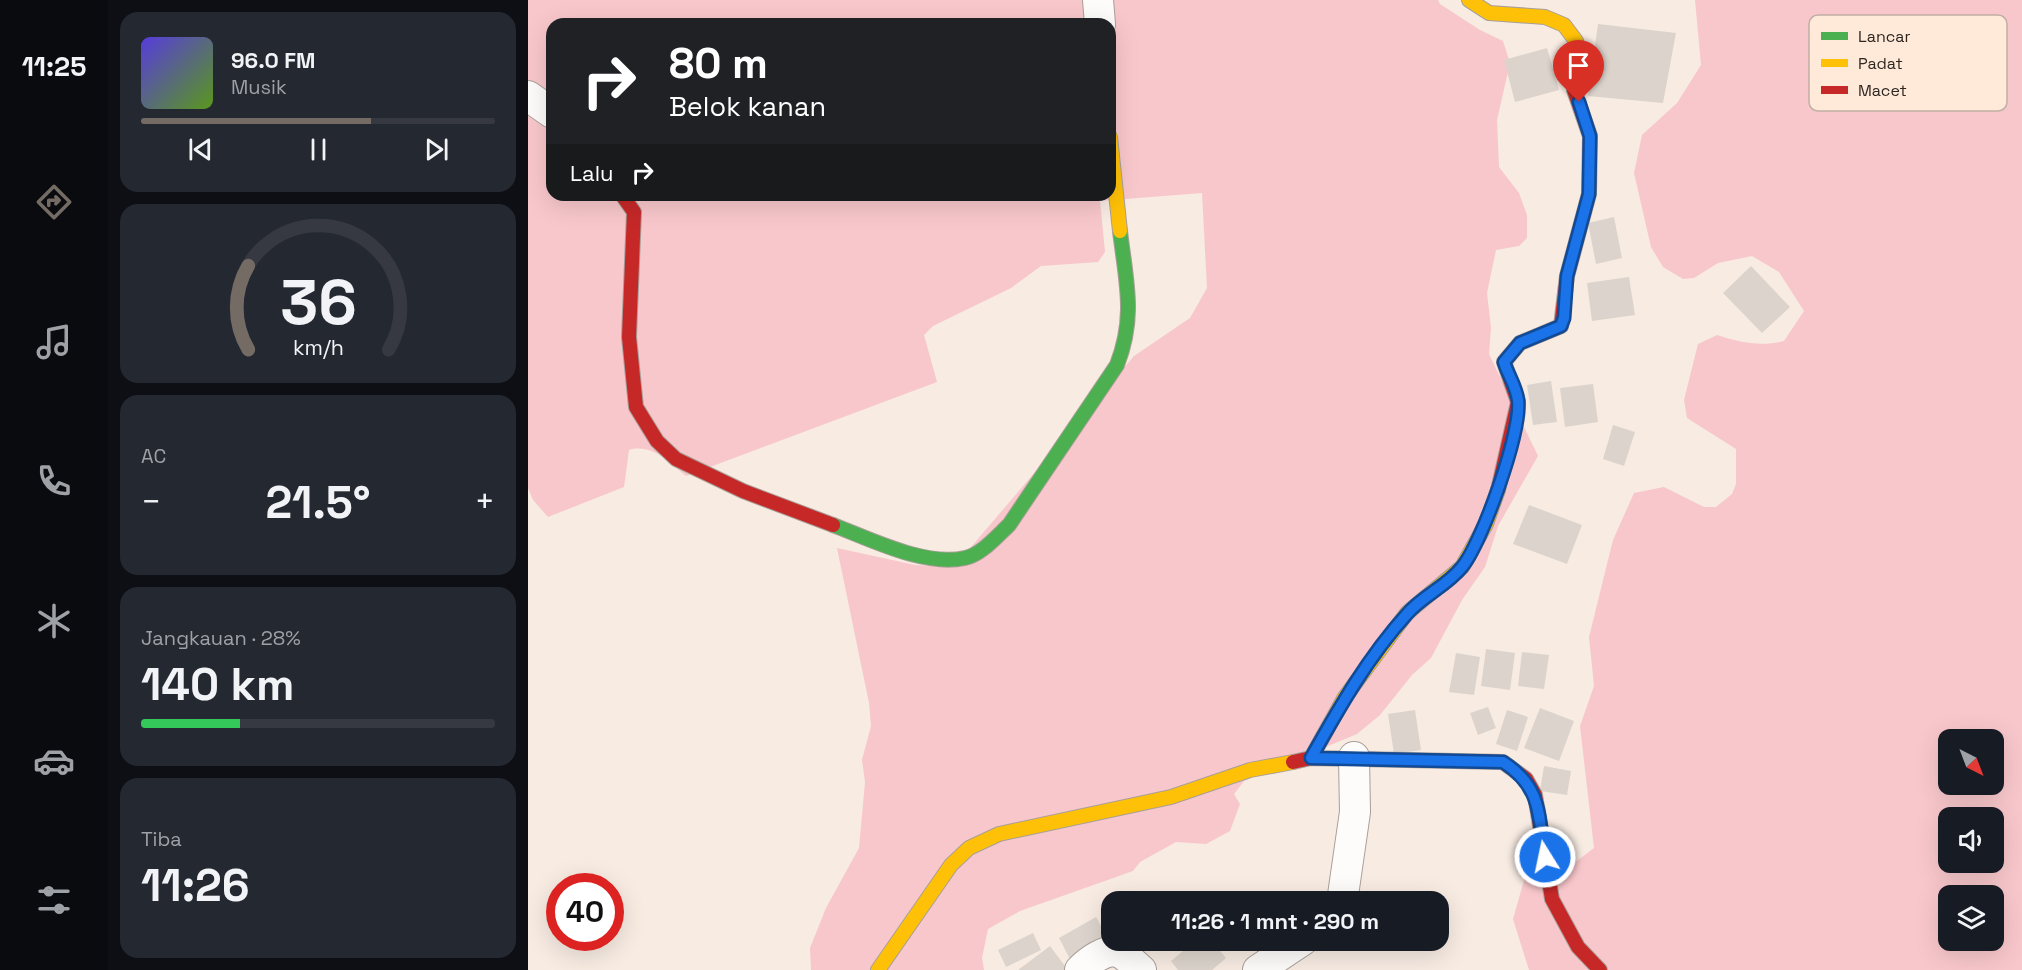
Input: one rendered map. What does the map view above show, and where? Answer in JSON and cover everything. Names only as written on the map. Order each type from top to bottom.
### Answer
[{"type":"street","points":[[1098,0],[1100,18]]},
{"type":"street","points":[[1311,758],[1345,697],[1407,613],[1462,567],[1486,524],[1516,423],[1518,402],[1504,362],[1520,343],[1561,326],[1564,318],[1567,276],[1589,194],[1590,136],[1574,90],[1576,41],[1564,25],[1545,17],[1490,13],[1469,0]]},
{"type":"street","points":[[528,96],[546,109]]},
{"type":"street","points":[[626,201],[634,212],[629,337],[636,407],[657,441],[676,459],[694,468],[845,531],[920,557],[966,558],[988,544],[1009,525],[1117,365],[1126,342],[1130,318],[1116,191]]},
{"type":"street","points":[[1344,891],[1355,812],[1354,757]]},
{"type":"street","points":[[878,970],[951,865],[969,848],[999,834],[1171,797],[1250,770],[1311,758],[1354,757],[1503,762],[1526,779],[1534,795],[1552,899],[1578,947],[1600,970]]},
{"type":"street","points":[[1258,970],[1286,951]]},
{"type":"street","points":[[1080,970],[1103,954],[1119,952],[1141,970]]},
{"type":"shaded area","points":[[528,0],[1438,0],[1440,4],[1480,30],[1503,41],[1510,63],[1497,120],[1499,167],[1519,193],[1527,215],[1527,238],[1519,246],[1496,250],[1487,293],[1491,328],[1489,354],[1538,456],[1498,526],[1485,567],[1462,600],[1431,658],[1412,675],[1380,715],[1357,734],[1244,781],[1234,794],[1240,804],[1230,831],[1206,844],[1176,842],[1140,862],[1133,871],[1020,911],[988,929],[982,958],[984,970],[811,970],[810,948],[826,908],[859,848],[865,782],[862,760],[871,726],[869,703],[837,548],[915,565],[954,567],[1134,356],[1190,318],[1207,288],[1202,193],[1116,200],[1116,18],[546,18],[546,201],[1100,201],[1105,252],[1098,262],[1041,266],[1011,288],[933,326],[924,335],[937,382],[686,476],[652,451],[629,450],[624,487],[548,517],[533,500],[528,488]]},
{"type":"shaded area","points":[[1695,0],[2022,0],[2022,970],[1529,970],[1513,919],[1525,877],[1570,866],[1594,848],[1580,726],[1594,686],[1589,637],[1613,540],[1634,493],[1664,487],[1704,507],[1716,507],[1732,494],[1736,484],[1736,449],[1687,418],[1684,400],[1698,344],[1717,335],[1750,343],[1767,344],[1784,341],[1804,311],[1779,272],[1752,256],[1718,263],[1694,278],[1683,279],[1663,267],[1651,247],[1634,173],[1642,135],[1677,103],[1701,65]]},
{"type":"building","points":[[1598,24],[1676,33],[1663,103],[1588,96]]},
{"type":"building","points":[[1547,48],[1559,90],[1515,102],[1504,60]]},
{"type":"building","points":[[1614,217],[1622,258],[1596,264],[1588,223]]},
{"type":"building","points":[[1751,266],[1790,307],[1762,333],[1723,293]]},
{"type":"building","points":[[1629,277],[1635,315],[1592,321],[1587,283]]},
{"type":"building","points":[[1551,381],[1557,422],[1533,425],[1527,385]]},
{"type":"building","points":[[1593,384],[1598,422],[1565,427],[1560,388]]},
{"type":"building","points":[[1613,425],[1635,432],[1624,466],[1603,459]]},
{"type":"building","points":[[1529,505],[1582,525],[1567,564],[1513,544]]},
{"type":"building","points":[[1486,649],[1515,653],[1510,690],[1481,686]]},
{"type":"building","points":[[1522,652],[1549,655],[1544,689],[1518,686]]},
{"type":"building","points":[[1456,653],[1480,657],[1474,695],[1449,692]]},
{"type":"building","points":[[1488,707],[1496,728],[1478,735],[1470,713]]},
{"type":"building","points":[[1540,708],[1574,721],[1559,761],[1524,748]]},
{"type":"building","points":[[1415,710],[1421,750],[1394,754],[1388,714]]},
{"type":"building","points":[[1507,710],[1528,717],[1517,751],[1496,744]]},
{"type":"building","points":[[1544,766],[1571,771],[1567,795],[1540,791]]},
{"type":"building","points":[[1096,917],[1101,926],[1101,944],[1071,961],[1059,938]]},
{"type":"building","points":[[1033,933],[1041,950],[1006,967],[998,950]]},
{"type":"building","points":[[1050,946],[1068,970],[1018,970]]},
{"type":"building","points":[[1183,951],[1220,951],[1226,958],[1212,970],[1178,970],[1171,961]]},
{"type":"traffic: fast","points":[[833,525],[898,550],[933,559],[949,560],[965,558],[977,553],[1009,525],[1117,365],[1123,347],[1128,315],[1127,283],[1120,231]]},
{"type":"traffic: slow","points":[[1469,0],[1489,13],[1545,17],[1564,25],[1576,41],[1575,65]]},
{"type":"traffic: slow","points":[[1116,193],[1120,231]]},
{"type":"traffic: slow","points":[[1311,758],[1345,697],[1407,613],[1462,567],[1486,524],[1498,490]]},
{"type":"traffic: slow","points":[[878,970],[951,865],[969,848],[999,834],[1171,797],[1250,770],[1293,762]]},
{"type":"traffic: jam","points":[[1498,490],[1518,402],[1504,362],[1520,343],[1561,326],[1567,276],[1589,194],[1590,136],[1574,90],[1575,65]]},
{"type":"traffic: jam","points":[[626,201],[634,212],[629,337],[636,407],[657,441],[676,459],[743,491],[833,525]]},
{"type":"traffic: jam","points":[[1293,762],[1311,758],[1503,762],[1526,779],[1535,795],[1552,899],[1578,947],[1600,970]]},
{"type":"route","points":[[1545,857],[1534,795],[1526,779],[1503,762],[1363,757],[1311,758],[1345,697],[1407,613],[1462,567],[1486,524],[1503,475],[1516,423],[1518,402],[1504,362],[1520,343],[1561,326],[1564,318],[1567,276],[1589,194],[1590,136],[1579,102]]}]
